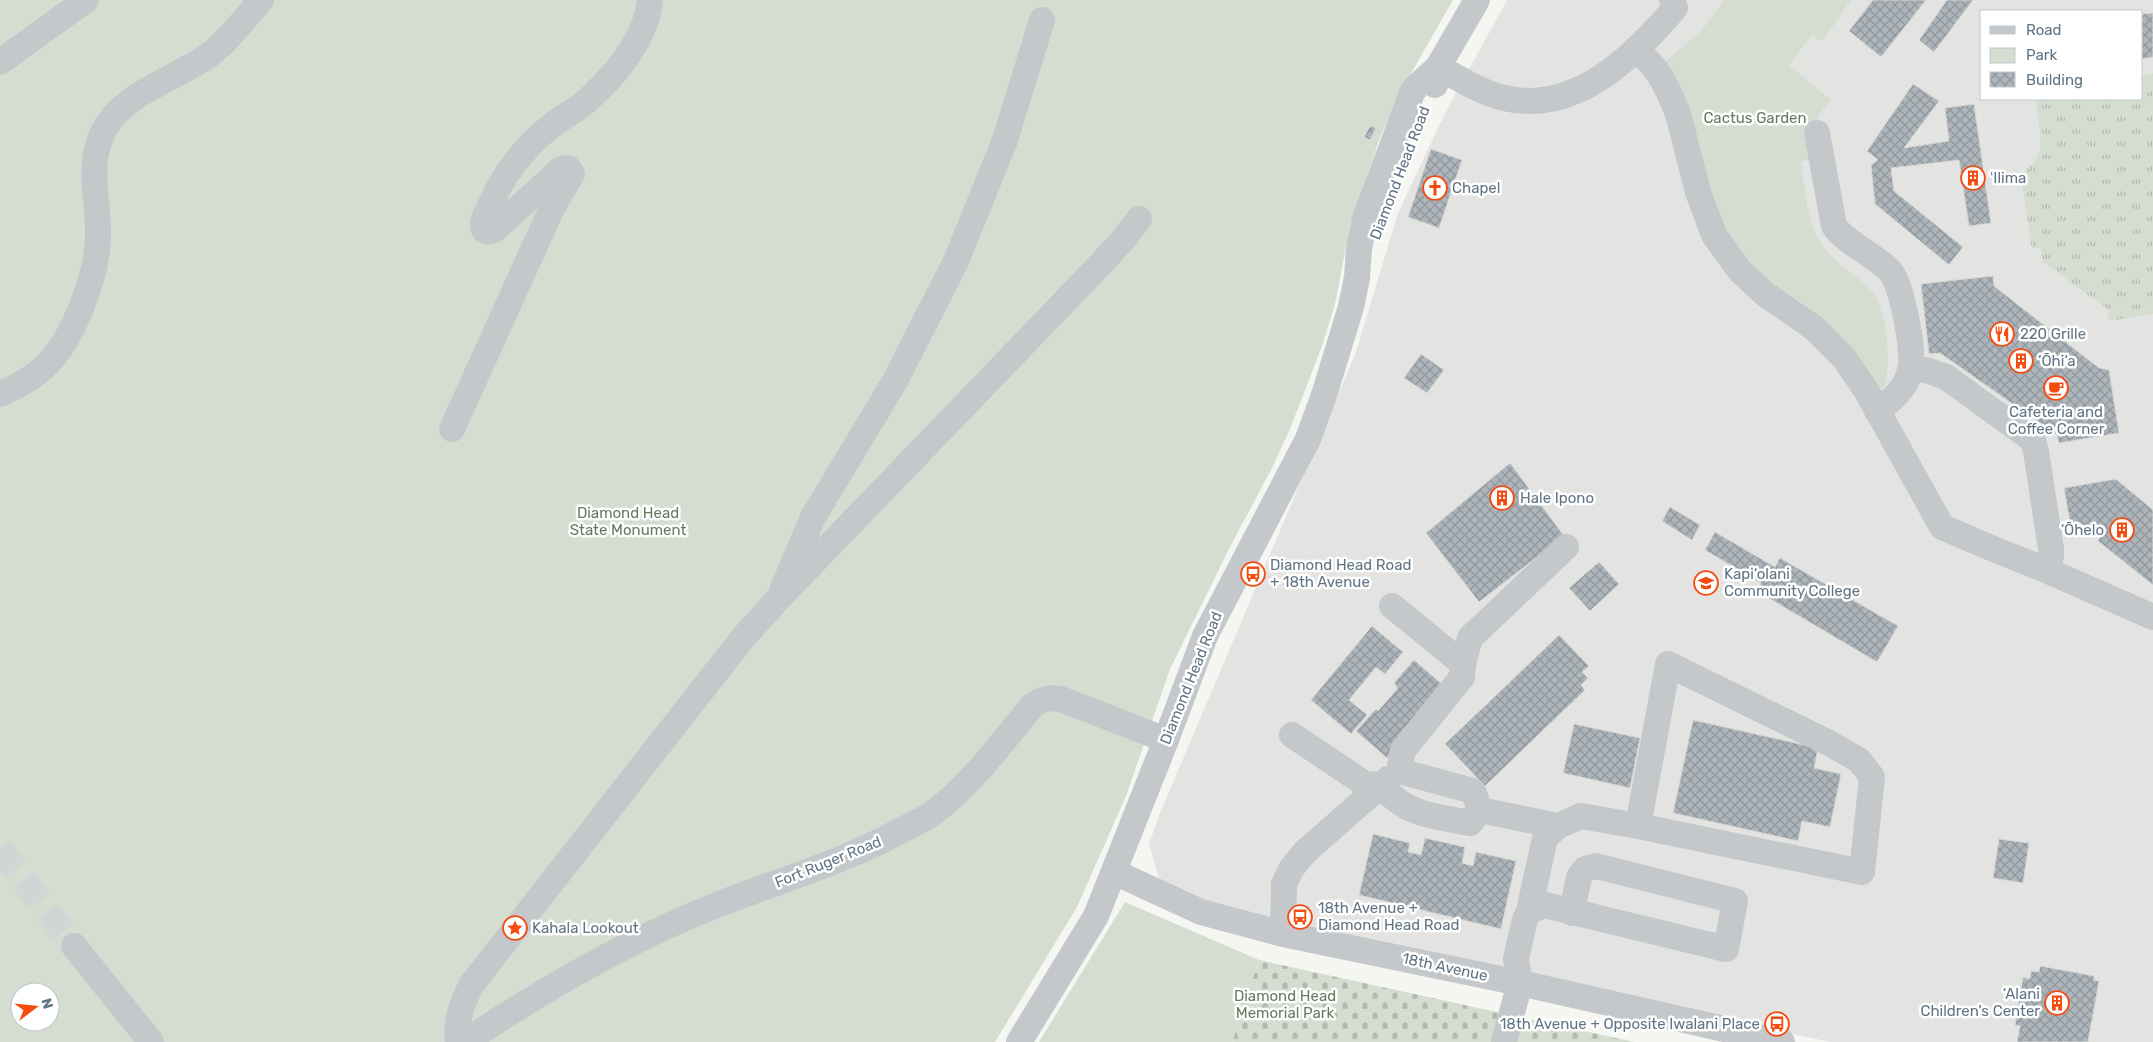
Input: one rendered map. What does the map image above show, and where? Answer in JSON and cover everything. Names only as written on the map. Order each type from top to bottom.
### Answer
[{"type":"street","points":[[0,62],[86,0]]},
{"type":"street","points":[[0,394],[31,378],[54,358],[69,335],[89,285],[98,247],[94,162],[104,130],[111,120],[130,103],[172,75],[192,66],[222,44],[260,0]]},
{"type":"street","points":[[452,429],[552,208],[572,174],[568,168],[561,169],[492,232],[484,230],[482,222],[506,174],[529,145],[592,97],[630,52],[645,22],[650,0]]},
{"type":"street","name":"Diamond Head Road","points":[[1019,1042],[1090,929],[1166,740],[1205,636],[1308,438],[1339,350],[1357,278],[1359,250],[1365,218],[1412,93],[1416,86],[1438,67],[1478,0]]},
{"type":"street","points":[[1438,67],[1504,98],[1537,102],[1565,96],[1596,81],[1637,51],[1675,8],[1672,0]]},
{"type":"street","points":[[779,598],[813,517],[896,381],[956,260],[1005,140],[1042,20]]},
{"type":"street","points":[[1637,51],[1651,61],[1672,99],[1678,114],[1706,217],[1727,256],[1765,294],[1832,343],[1854,371],[1942,526],[2153,617]]},
{"type":"street","points":[[1818,133],[1834,226],[1890,271],[1901,291],[1911,369],[1901,390],[1877,411]]},
{"type":"street","points":[[458,1042],[457,1032],[461,1006],[479,974],[742,639],[779,598],[1088,277],[1139,219]]},
{"type":"street","points":[[1911,369],[1926,370],[1946,378],[2033,440],[2051,550],[2051,558],[2046,570]]},
{"type":"street","points":[[1283,934],[1284,884],[1291,869],[1305,852],[1389,778],[1403,750],[1462,677],[1463,664],[1470,638],[1566,547]]},
{"type":"street","points":[[1392,606],[1463,664]]},
{"type":"street","points":[[1504,1042],[1520,983],[1516,959],[1545,838],[1558,826],[1581,816],[1862,872],[1872,777],[1859,760],[1829,742],[1668,664],[1638,826]]},
{"type":"street","name":"Fort Ruger Road","points":[[464,1042],[557,984],[621,949],[716,906],[834,862],[890,837],[934,812],[961,789],[1032,705],[1039,701],[1053,698],[1061,699],[1166,740]]},
{"type":"street","points":[[1292,735],[1365,784],[1389,778],[1474,792],[1480,810]]},
{"type":"street","points":[[1389,778],[1392,798],[1417,813],[1470,823],[1480,810]]},
{"type":"street","points":[[1480,810],[1558,826]]},
{"type":"street","points":[[1529,911],[1544,906],[1572,914],[1726,949],[1736,901],[1596,866],[1585,869],[1579,877],[1572,914]]},
{"type":"street","name":"18th Avenue","points":[[1114,872],[1201,912],[1283,934],[1520,983],[1782,1042]]},
{"type":"street","points":[[74,946],[151,1042]]},
{"type":"shaded area","name":"Kapi‘olani Community College","points":[[1507,0],[2153,0],[2153,1042],[1831,1042],[1211,913],[1161,886],[1149,844],[1160,813],[1356,352],[1398,213],[1446,111]]},
{"type":"green space","name":"Diamond Head State Monument","points":[[0,0],[1453,0],[1402,89],[1381,135],[1351,221],[1335,304],[1322,346],[1290,429],[1170,669],[1126,796],[1077,907],[995,1042],[0,1042]]},
{"type":"green space","name":"Cactus Garden","points":[[1724,0],[1851,0],[1822,42],[1812,35],[1789,65],[1831,100],[1818,116],[1822,134],[1810,159],[1801,162],[1807,204],[1816,234],[1826,250],[1837,262],[1869,288],[1875,296],[1884,321],[1888,350],[1885,387],[1877,389],[1772,289],[1720,228],[1666,61],[1701,31]]},
{"type":"green space","points":[[2153,73],[2153,314],[2109,321],[2107,312],[2110,311],[2043,262],[2041,248],[2032,249],[2022,182],[2040,147],[2036,101],[2143,100],[2143,76]]},
{"type":"green space","points":[[1125,902],[1259,960],[1232,1042],[1039,1042]]},
{"type":"green space","name":"Diamond Head Memorial Park","points":[[1259,960],[1634,1042],[1232,1042]]},
{"type":"building","points":[[1873,0],[1926,0],[1881,57],[1849,31]]},
{"type":"building","points":[[1947,0],[1973,0],[1934,52],[1919,40]]},
{"type":"building","points":[[2153,13],[2153,57],[2143,59],[2143,14]]},
{"type":"building","name":"ʻIlima","points":[[1913,84],[1939,101],[1904,148],[1949,141],[1945,108],[1974,104],[1991,223],[1969,226],[1959,160],[1891,168],[1894,191],[1963,247],[1949,265],[1875,204],[1871,165],[1878,160],[1867,151]]},
{"type":"building","points":[[1370,126],[1376,128],[1370,140],[1364,137]]},
{"type":"building","name":"Chapel","points":[[1431,149],[1462,160],[1439,228],[1408,217]]},
{"type":"building","name":"‘Ōhi‘a","points":[[1993,276],[1994,286],[2099,368],[2109,370],[2119,433],[2059,443],[2057,435],[1940,353],[1929,354],[1921,284]]},
{"type":"building","points":[[1421,354],[1444,370],[1427,393],[1404,378]]},
{"type":"building","name":"Hale Ipono","points":[[1510,463],[1564,536],[1479,602],[1426,533]]},
{"type":"building","name":"‘Ōhelo","points":[[2116,479],[2153,510],[2153,585],[2098,541],[2100,537],[2079,522],[2070,523],[2064,488]]},
{"type":"building","points":[[1670,507],[1700,525],[1692,540],[1662,521]]},
{"type":"building","points":[[1715,532],[1775,567],[1780,558],[1898,626],[1877,662],[1757,591],[1761,583],[1705,550]]},
{"type":"building","points":[[1599,562],[1619,584],[1590,611],[1569,588]]},
{"type":"building","points":[[1372,626],[1403,652],[1385,674],[1376,667],[1349,700],[1367,715],[1351,734],[1311,700]]},
{"type":"building","points":[[1559,635],[1589,666],[1582,672],[1588,678],[1581,685],[1585,690],[1485,786],[1445,744]]},
{"type":"building","points":[[1414,660],[1444,686],[1387,758],[1356,731],[1376,709],[1378,711],[1398,688],[1394,683]]},
{"type":"building","points":[[1693,720],[1818,748],[1814,768],[1841,774],[1830,827],[1802,821],[1798,841],[1673,813]]},
{"type":"building","points":[[1574,724],[1640,738],[1630,788],[1563,773]]},
{"type":"building","points":[[1373,834],[1410,843],[1408,852],[1421,855],[1425,838],[1465,847],[1462,863],[1473,866],[1476,852],[1516,861],[1501,929],[1359,895]]},
{"type":"building","points":[[1999,839],[2029,843],[2023,883],[1993,878]]},
{"type":"building","name":"‘Alani Children's Center","points":[[2040,966],[2094,976],[2094,980],[2099,981],[2088,1042],[2017,1042],[2020,1026],[2015,1025],[2023,977],[2030,979],[2031,971],[2039,972]]},
{"type":"tunnel","points":[[0,849],[74,946]]},
{"type":"place","name":"ʻIlima","points":[[1973,178]]},
{"type":"place","name":"Chapel","points":[[1435,188]]},
{"type":"place","name":"220 Grille","points":[[2002,334]]},
{"type":"place","name":"‘Ōhi‘a","points":[[2021,361]]},
{"type":"place","name":"Cafeteria and Coffee Corner","points":[[2056,388]]},
{"type":"place","name":"Hale Ipono","points":[[1502,498]]},
{"type":"place","name":"‘Ōhelo","points":[[2122,530]]},
{"type":"place","name":"Diamond Head Road + 18th Avenue","points":[[1253,574]]},
{"type":"place","name":"Kapi‘olani Community College","points":[[1706,583]]},
{"type":"place","name":"18th Avenue + Diamond Head Road","points":[[1300,917]]},
{"type":"place","name":"Kahala Lookout","points":[[515,928]]},
{"type":"place","name":"‘Alani Children's Center","points":[[2057,1003]]},
{"type":"place","name":"18th Avenue + Opposite Iwalani Place","points":[[1777,1024]]}]
